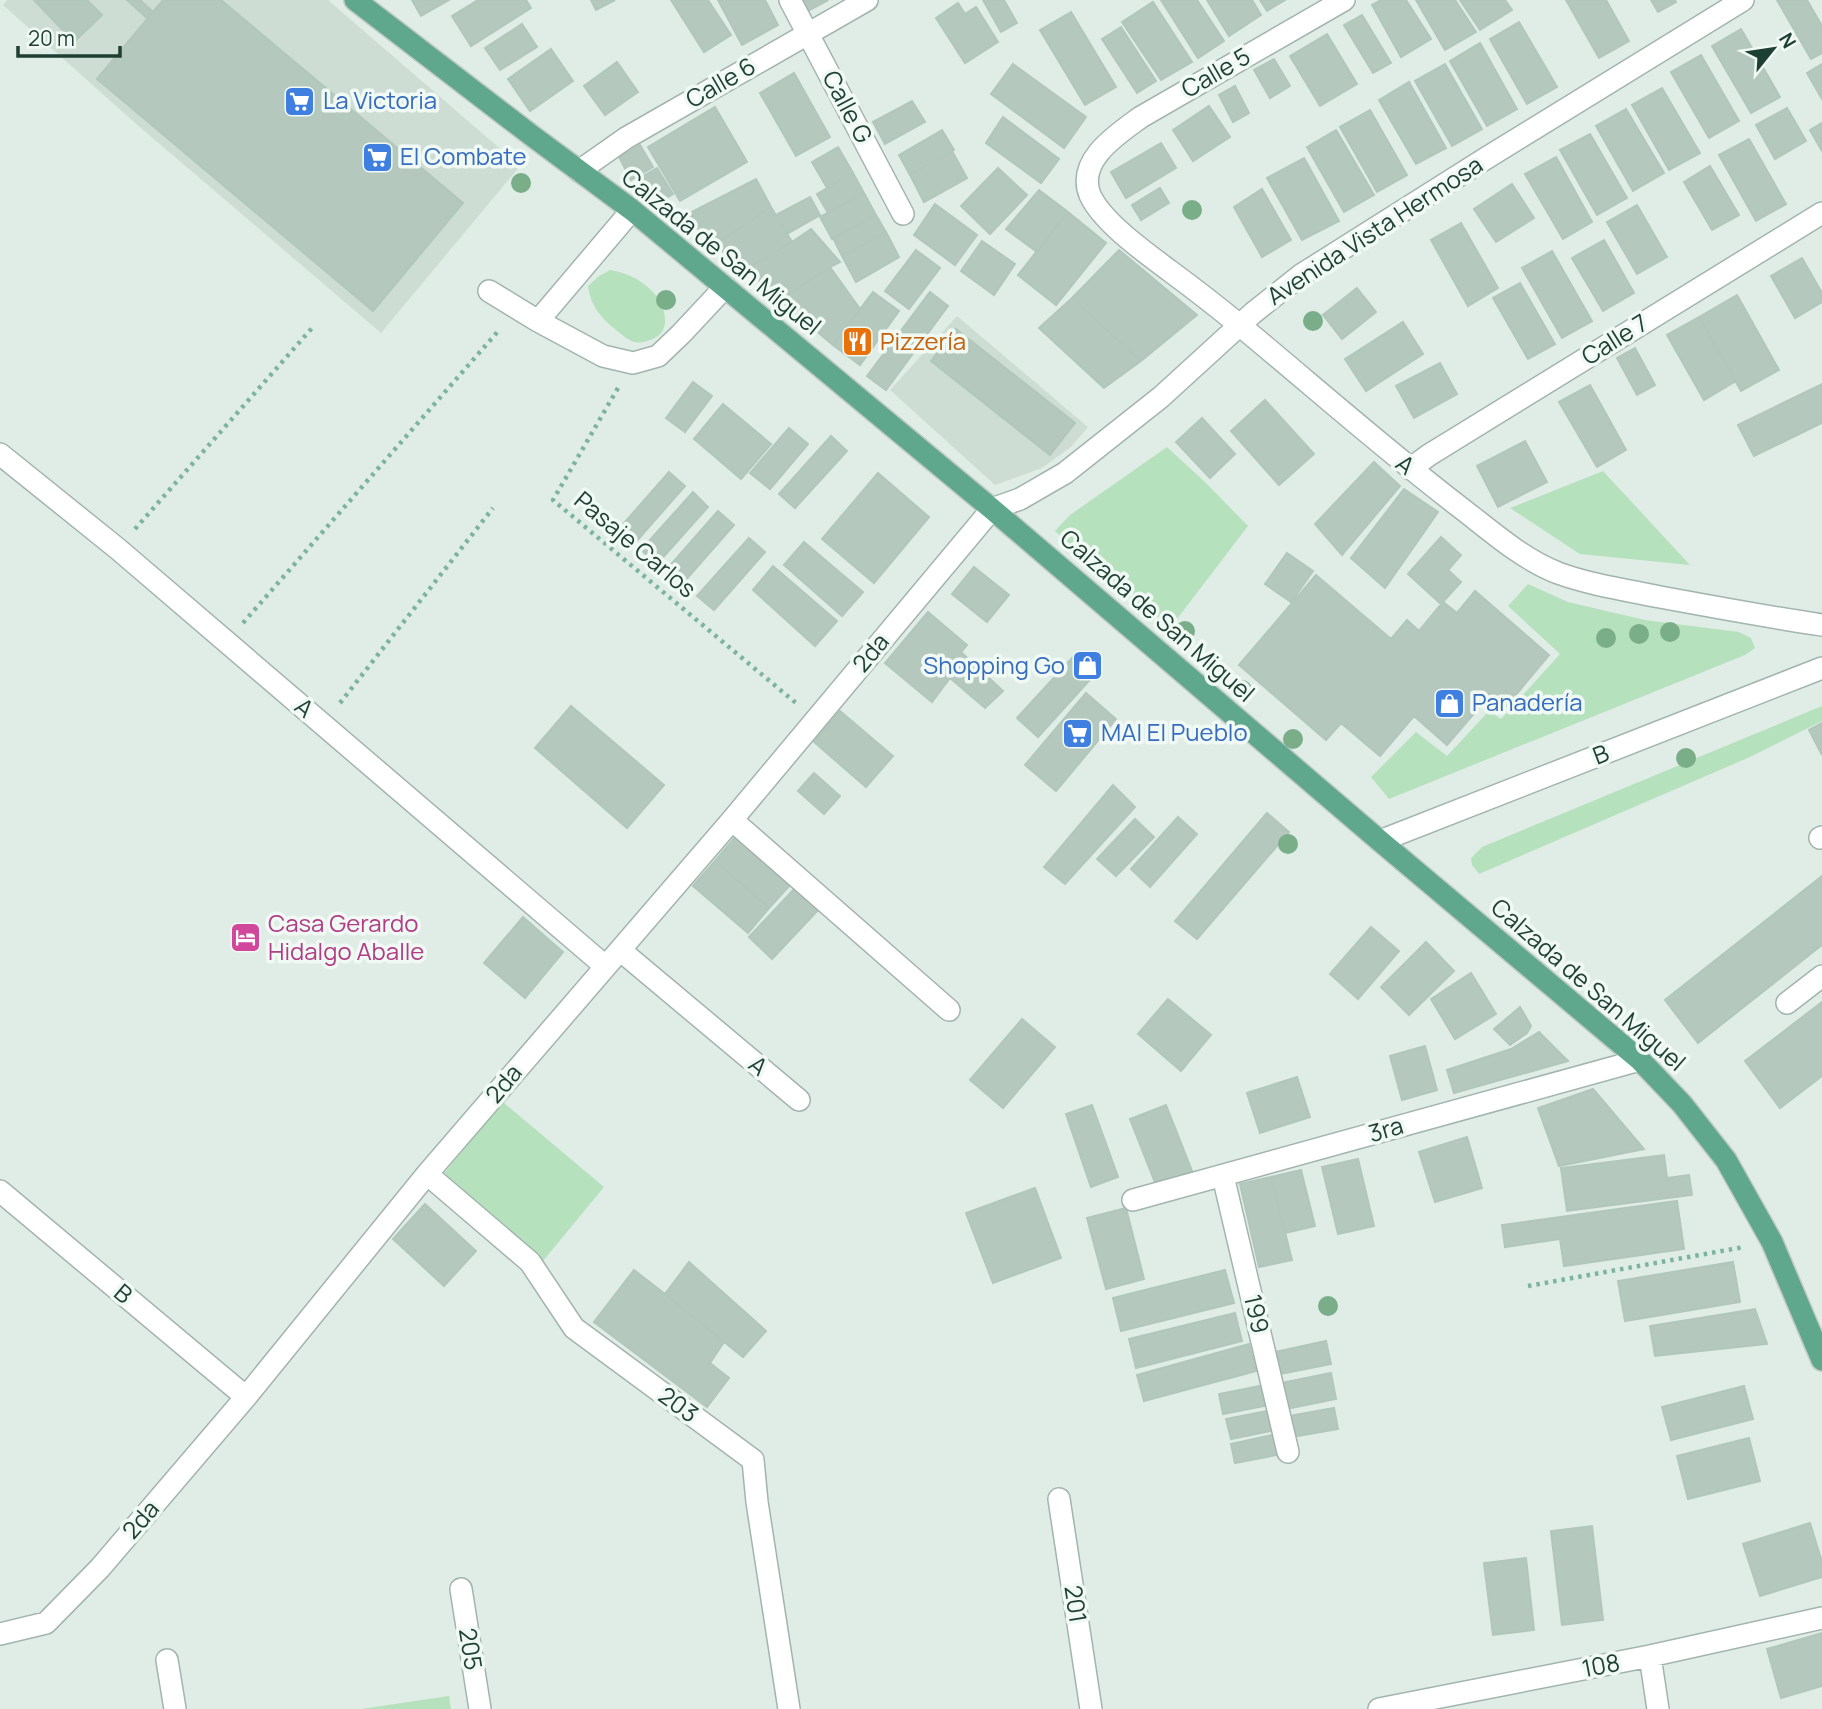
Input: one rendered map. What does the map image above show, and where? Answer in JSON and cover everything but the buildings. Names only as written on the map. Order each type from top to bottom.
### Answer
[{"type":"main road","name":"Calzada de San Miguel","points":[[355,0],[632,210],[992,509],[1640,1060],[1682,1104],[1726,1160],[1772,1242],[1822,1360]]},
{"type":"street","name":"Calle G","points":[[790,0],[903,214]]},
{"type":"street","name":"Calle 6","points":[[579,171],[626,138],[867,0]]},
{"type":"street","name":"Calle 5","points":[[1096,156],[1117,134],[1141,117],[1344,0]]},
{"type":"street","name":"Avenida Vista Hermosa","points":[[992,509],[1020,499],[1065,473],[1161,397],[1239,325],[1301,275],[1743,0]]},
{"type":"street","name":"A","points":[[1096,156],[1087,180],[1090,194],[1098,207],[1127,238],[1239,325],[1410,469],[1534,562],[1556,573],[1592,584],[1822,625]]},
{"type":"street","points":[[538,321],[632,210]]},
{"type":"street","name":"Calle 7","points":[[1410,469],[1822,213]]},
{"type":"street","points":[[489,291],[603,356],[633,363],[658,355],[725,288]]},
{"type":"street","name":"A","points":[[0,454],[118,549],[605,966]]},
{"type":"street","name":"2da","points":[[0,1634],[46,1623],[100,1568],[246,1397],[427,1174],[732,820],[992,509]]},
{"type":"street","name":"B","points":[[1380,841],[1822,668]]},
{"type":"street","points":[[732,820],[949,1010]]},
{"type":"street","name":"A","points":[[620,950],[799,1100]]},
{"type":"street","points":[[1787,1003],[1822,976]]},
{"type":"street","name":"3ra","points":[[1133,1200],[1640,1060]]},
{"type":"street","name":"203","points":[[427,1174],[530,1262],[574,1328],[753,1460],[789,1709]]},
{"type":"street","name":"199","points":[[1223,1176],[1288,1452]]},
{"type":"street","name":"B","points":[[0,1191],[246,1397]]},
{"type":"street","name":"201","points":[[1059,1499],[1091,1709]]},
{"type":"street","name":"205","points":[[461,1589],[480,1709]]},
{"type":"street","name":"108","points":[[1379,1709],[1404,1707],[1822,1618]]},
{"type":"street","points":[[1650,1656],[1658,1709]]},
{"type":"street","points":[[167,1660],[175,1709]]},
{"type":"path","points":[[227,642],[518,309]]},
{"type":"path","points":[[118,549],[312,328]]},
{"type":"path","name":"Pasaje Carlos","points":[[633,363],[553,500],[816,720]]},
{"type":"path","points":[[323,724],[493,508]]},
{"type":"path","points":[[1528,1286],[1772,1242]]},
{"type":"shaded area","points":[[7,0],[328,0],[520,166],[381,333],[135,123],[3,5]]},
{"type":"shaded area","points":[[957,316],[1088,427],[1071,447],[1042,468],[995,485],[890,390]]},
{"type":"green space","points":[[610,270],[639,280],[655,294],[664,311],[665,325],[656,337],[642,342],[632,341],[597,311],[588,286]]},
{"type":"green space","points":[[1167,447],[1248,526],[1167,632],[1055,531],[1070,515]]},
{"type":"green space","points":[[1603,471],[1690,565],[1580,554],[1510,508]]},
{"type":"green space","points":[[1528,584],[1568,602],[1645,620],[1739,632],[1751,638],[1755,648],[1745,655],[1389,799],[1371,777],[1416,732],[1447,756],[1489,711],[1501,719],[1560,654],[1508,606]]},
{"type":"green space","points":[[1822,706],[1822,721],[1750,757],[1479,874],[1472,865],[1471,858],[1482,847]]},
{"type":"green space","points":[[503,1102],[604,1187],[543,1261],[442,1176]]},
{"type":"green space","points":[[449,1696],[451,1709],[361,1709]]},
{"type":"place","name":"La Victoria","points":[[300,101]]},
{"type":"place","name":"El Combate","points":[[377,157]]},
{"type":"place","name":"Pizzería","points":[[857,342]]},
{"type":"place","name":"Shopping Go","points":[[1088,666]]},
{"type":"place","name":"Panadería","points":[[1449,703]]},
{"type":"place","name":"MAI El Pueblo","points":[[1078,733]]},
{"type":"place","name":"Casa Gerardo Hidalgo Aballe","points":[[245,938]]}]
